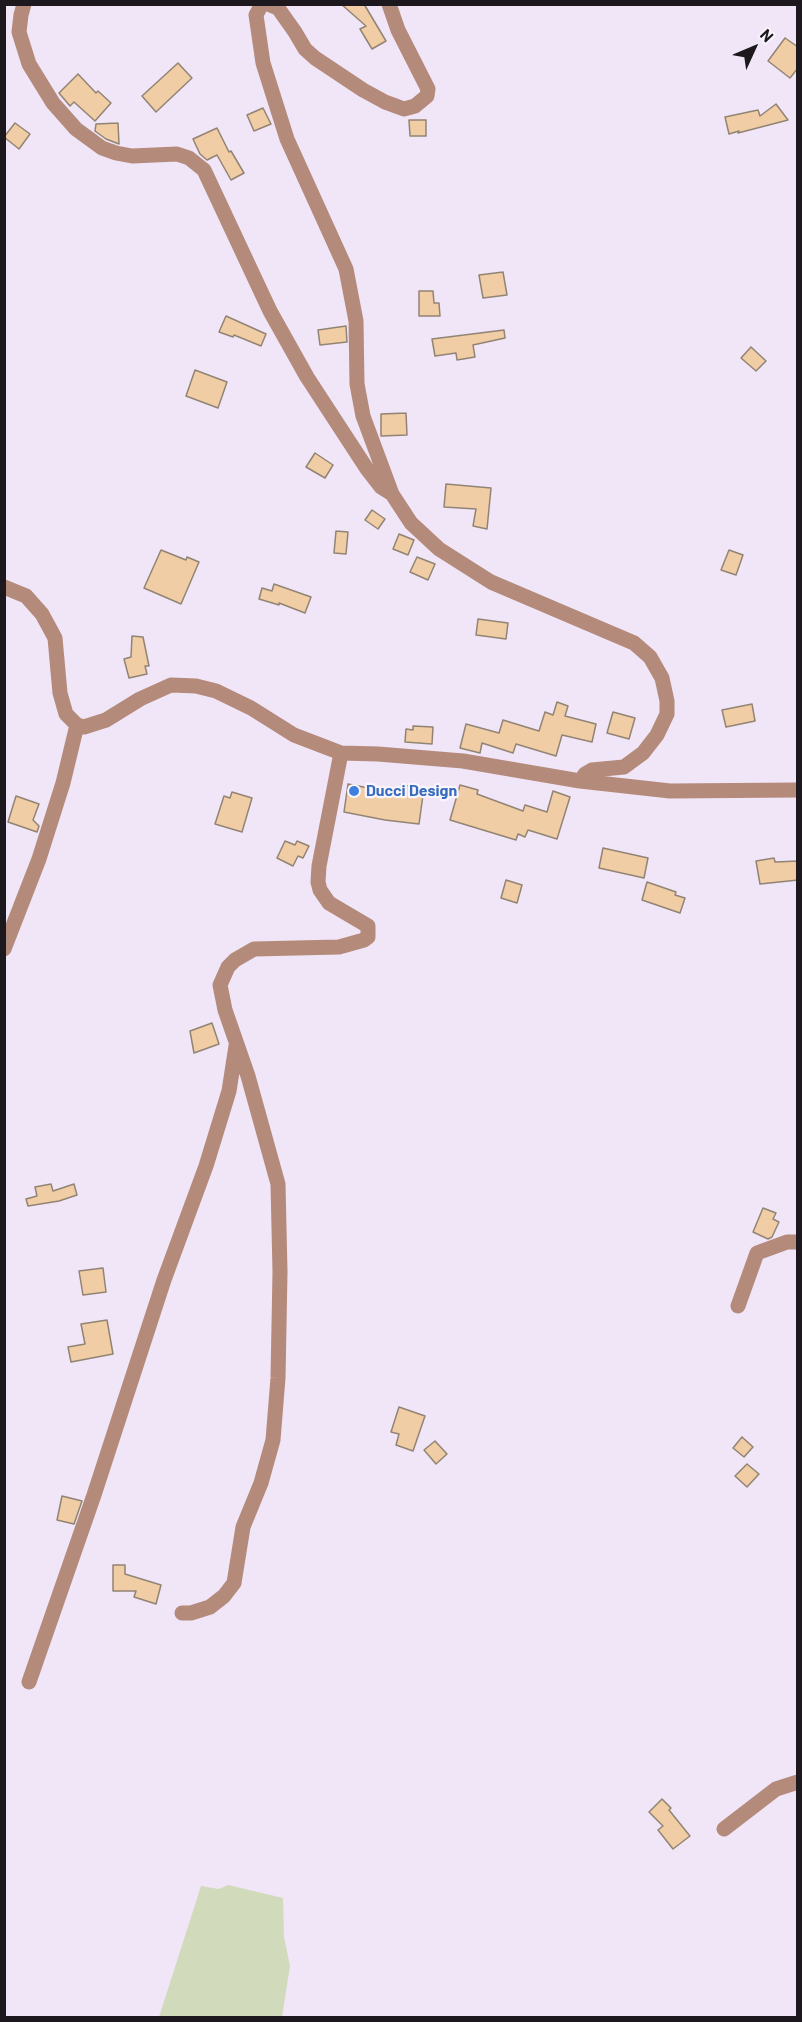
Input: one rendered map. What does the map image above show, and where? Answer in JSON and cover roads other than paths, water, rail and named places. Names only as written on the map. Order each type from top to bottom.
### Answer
[{"type":"street","points":[[24,4],[19,33],[29,64],[54,103],[76,129],[102,148],[116,153],[132,156],[177,154],[189,158],[204,170],[270,311],[307,377],[366,469],[381,487],[392,494]]},
{"type":"street","points":[[262,4],[256,15],[263,63],[287,139],[346,269],[356,321],[357,384],[363,416],[392,494],[411,524],[439,549],[467,568],[533,602],[634,643],[657,667],[666,689],[667,701],[667,714],[657,735],[643,753],[624,767],[592,770],[580,781]]},
{"type":"street","points":[[268,4],[278,8],[305,49],[315,58],[377,98],[404,109],[415,106],[427,96],[428,89],[398,30],[389,4]]},
{"type":"street","points":[[4,587],[26,596],[42,614],[56,638],[60,693],[66,714],[77,725],[84,727],[106,720],[140,699],[171,685],[196,686],[216,691],[251,708],[294,735],[341,753],[463,761],[580,781],[670,791],[798,789]]},
{"type":"street","points":[[4,949],[39,859],[63,783],[77,725]]},
{"type":"street","points":[[182,1613],[191,1613],[210,1607],[224,1596],[234,1583],[243,1527],[261,1483],[273,1440],[280,1315],[278,1184],[248,1076],[225,1010],[220,985],[228,967],[240,955],[254,949],[339,947],[368,937],[368,926],[329,903],[318,882],[319,866],[341,753]]},
{"type":"street","points":[[29,1682],[119,1421],[164,1280],[206,1166],[228,1091],[236,1042]]},
{"type":"street","points":[[738,1306],[758,1253],[787,1242],[798,1242]]},
{"type":"street","points":[[724,1829],[776,1789],[798,1782]]},
{"type":"place","name":"Ducci Design","points":[[354,791]]}]
